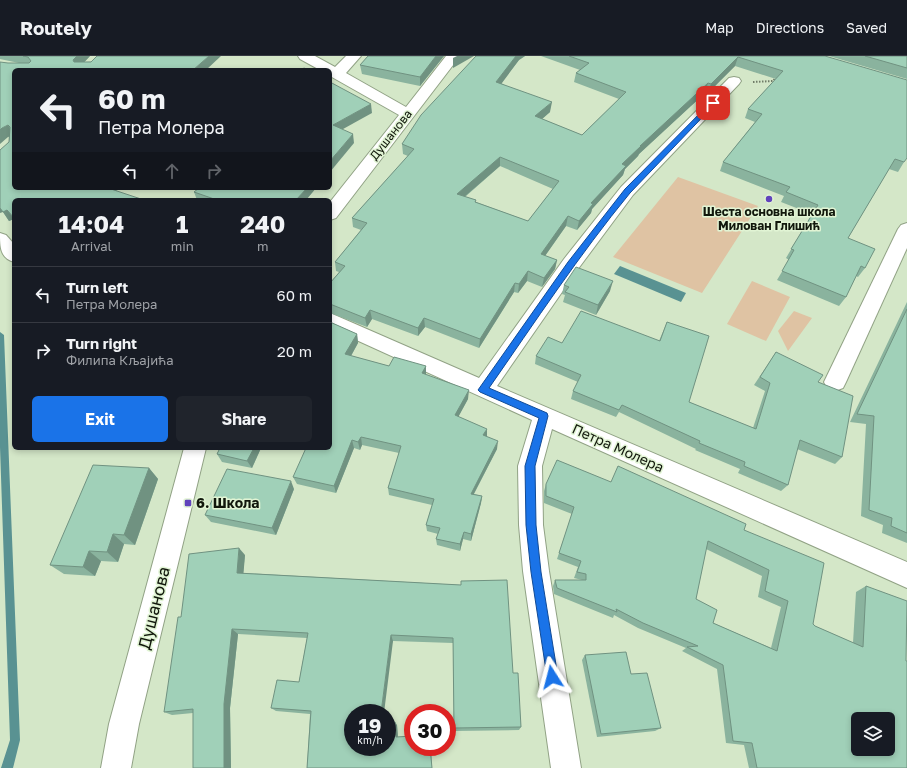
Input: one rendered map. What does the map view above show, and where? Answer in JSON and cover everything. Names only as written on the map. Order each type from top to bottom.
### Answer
[{"type":"street","points":[[305,56],[326,68]]},
{"type":"street","points":[[337,74],[354,56]]},
{"type":"street","name":"Душанова","points":[[332,211],[453,56]]},
{"type":"street","points":[[332,71],[408,114]]},
{"type":"street","points":[[483,390],[571,264],[619,201],[734,81]]},
{"type":"street","points":[[835,382],[907,229]]},
{"type":"street","points":[[0,239],[12,254]]},
{"type":"street","name":"Петра Молера","points":[[332,321],[483,390],[907,575]]},
{"type":"street","points":[[544,416],[530,466],[531,525],[536,572],[566,768]]},
{"type":"street","name":"Душанова","points":[[116,768],[124,724],[194,450]]},
{"type":"path","points":[[734,81],[773,81],[778,75]]},
{"type":"shaded area","points":[[678,177],[758,206],[702,293],[613,257]]},
{"type":"shaded area","points":[[752,281],[790,297],[766,341],[727,324]]},
{"type":"shaded area","points":[[794,311],[812,318],[788,351],[778,331]]},
{"type":"water","points":[[620,266],[686,293],[681,302],[614,274]]},
{"type":"building","points":[[23,56],[77,56],[73,60],[74,62],[91,62],[97,56],[209,56],[195,68],[12,68],[12,190],[114,190],[138,198],[12,198],[12,216],[7,210],[3,212],[0,208],[0,150],[9,142],[10,127],[8,125],[0,130],[0,62],[29,63],[31,61],[28,57]]},
{"type":"building","points":[[368,56],[436,56],[420,77],[360,65]]},
{"type":"building","points":[[476,56],[516,56],[496,82],[552,102],[535,116],[582,135],[626,92],[576,73],[589,63],[569,56],[825,56],[907,80],[907,158],[904,162],[895,159],[848,238],[875,249],[865,268],[861,266],[846,297],[782,271],[794,250],[791,249],[818,205],[786,192],[790,187],[723,162],[762,114],[748,109],[783,71],[738,57],[711,84],[708,83],[622,164],[626,166],[591,203],[593,204],[579,221],[568,216],[541,254],[557,260],[544,278],[528,271],[519,284],[515,283],[480,339],[424,318],[418,328],[370,310],[365,318],[332,305],[332,281],[345,266],[335,262],[367,223],[352,218],[414,149],[402,144],[421,115]],"holes":[[[500,157],[559,181],[528,221],[475,202],[476,200],[457,194]]]},
{"type":"building","points":[[865,56],[907,56],[907,68]]},
{"type":"building","points":[[332,83],[371,104],[333,125],[353,134],[332,159]]},
{"type":"building","points":[[196,190],[305,190],[298,198],[211,198],[194,192]]},
{"type":"building","points":[[576,267],[613,281],[598,305],[565,292],[569,287],[564,285]]},
{"type":"building","points":[[907,309],[907,533],[891,526],[892,518],[869,510],[874,416],[857,414]]},
{"type":"building","points":[[581,311],[660,341],[667,322],[709,336],[689,402],[756,429],[770,383],[760,377],[776,352],[823,375],[818,382],[853,396],[842,457],[800,440],[788,485],[744,466],[745,462],[699,443],[700,441],[622,405],[619,410],[573,391],[581,375],[536,356],[548,337],[562,343]]},
{"type":"building","points":[[332,323],[357,334],[345,354],[389,366],[394,357],[426,366],[422,373],[469,390],[455,415],[487,429],[483,435],[498,441],[471,494],[482,496],[471,534],[464,532],[460,544],[436,539],[440,528],[426,525],[434,499],[388,488],[401,446],[361,437],[358,442],[352,440],[334,486],[293,477],[305,450],[332,450]]},
{"type":"building","points":[[219,450],[253,450],[247,461],[217,454]]},
{"type":"building","points":[[557,460],[611,482],[618,466],[746,524],[744,530],[824,563],[813,624],[863,647],[866,586],[907,601],[907,768],[757,768],[752,743],[733,741],[723,665],[687,647],[698,646],[643,623],[616,609],[617,612],[557,588],[555,580],[586,580],[586,574],[577,572],[581,561],[559,553],[574,507],[546,496],[546,484]],"holes":[[[708,541],[769,570],[765,591],[788,601],[777,651],[713,623],[717,610],[696,599]]]},
{"type":"building","points":[[93,465],[149,468],[124,535],[113,534],[107,552],[89,551],[83,567],[50,565]]},
{"type":"building","points":[[227,469],[291,481],[272,528],[205,515]]},
{"type":"building","points":[[239,548],[237,573],[461,585],[461,581],[507,580],[513,673],[518,673],[521,727],[456,728],[456,704],[454,704],[453,638],[391,635],[382,704],[344,704],[344,756],[396,756],[396,737],[404,737],[404,756],[431,756],[432,768],[307,768],[311,711],[271,708],[277,680],[299,682],[308,633],[232,629],[224,704],[224,768],[193,768],[193,709],[164,712],[178,617],[181,617],[189,554]]},
{"type":"building","points":[[626,652],[631,674],[647,673],[661,728],[601,734],[585,655]]},
{"type":"waterway","points":[[0,335],[15,740],[7,768]]},
{"type":"place","name":"Шеста основна школа Милован Глишић","points":[[769,199]]},
{"type":"place","name":"6. Школа","points":[[188,503]]},
{"type":"route","points":[[552,677],[536,572],[531,525],[530,466],[544,416],[483,390],[571,264],[627,191],[713,103]]}]
